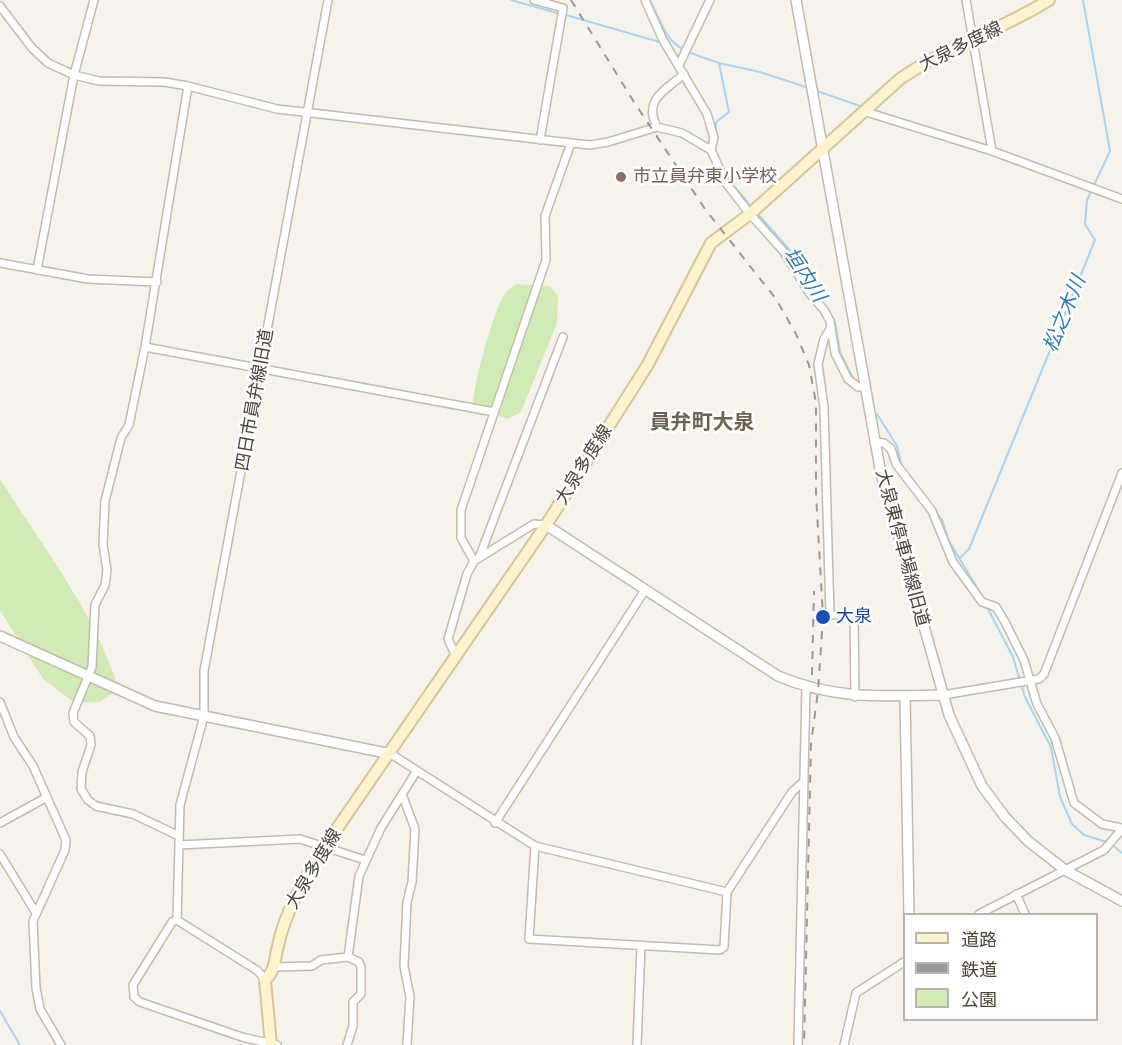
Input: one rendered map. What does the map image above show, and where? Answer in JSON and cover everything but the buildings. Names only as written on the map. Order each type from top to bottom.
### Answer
[{"type":"main road","name":"大泉多度線","points":[[264,980],[275,967],[282,930],[292,898],[325,846],[391,754],[546,525],[647,366],[711,243],[750,214],[865,109],[927,60],[1024,15],[1049,0]]},
{"type":"main road","points":[[264,980],[273,1044]]},
{"type":"street","points":[[37,270],[74,75],[94,0]]},
{"type":"street","name":"四日市員弁線旧道","points":[[177,920],[182,792],[198,744],[204,716],[204,671],[328,0]]},
{"type":"street","points":[[534,0],[563,8],[540,140]]},
{"type":"street","points":[[645,0],[663,40],[684,74],[712,129],[711,150],[726,183],[784,252],[810,294],[824,310],[830,321],[832,345],[848,379],[858,387],[865,387]]},
{"type":"street","points":[[678,65],[685,55],[710,0]]},
{"type":"street","name":"大泉東停車場線旧道","points":[[796,0],[874,442],[943,695],[959,740],[982,786],[1005,817],[1028,841],[1065,870],[1122,901]]},
{"type":"street","points":[[966,0],[991,148]]},
{"type":"street","points":[[0,6],[32,48],[48,63],[74,75],[99,81],[164,82],[277,109],[590,145],[657,127],[682,133],[711,150]]},
{"type":"street","points":[[657,127],[651,117],[651,106],[684,74]]},
{"type":"street","points":[[180,836],[134,814],[96,806],[81,789],[82,772],[91,745],[90,736],[74,722],[73,713],[92,667],[95,605],[105,585],[108,570],[104,545],[105,501],[121,438],[129,425],[145,347],[188,86]]},
{"type":"street","points":[[865,109],[991,148],[1122,199]]},
{"type":"street","points":[[476,560],[461,538],[462,510],[546,260],[545,216],[571,143]]},
{"type":"street","points":[[0,263],[88,279],[157,282]]},
{"type":"street","points":[[830,328],[824,339],[818,364],[824,407],[830,615],[854,615],[855,697]]},
{"type":"street","points":[[456,656],[448,639],[467,574],[476,560],[563,337]]},
{"type":"street","points":[[145,347],[494,412]]},
{"type":"street","points":[[874,442],[884,443],[891,449],[896,464],[932,511],[953,562],[989,604],[1024,660],[1037,704],[1061,756],[1068,789],[1074,802],[1102,824],[1122,828],[1107,847],[984,913]]},
{"type":"street","points":[[476,560],[534,524],[546,525],[778,676],[806,688],[855,697],[943,695],[1039,679],[1044,674],[1122,473]]},
{"type":"street","points":[[495,823],[645,590]]},
{"type":"street","points":[[3,637],[138,700],[204,716],[391,754],[495,823],[535,846],[727,892]]},
{"type":"street","points":[[798,1045],[802,783],[806,688]]},
{"type":"street","points":[[905,696],[909,913]]},
{"type":"street","points":[[0,702],[14,737],[33,766],[66,840],[65,850],[33,921],[36,988],[43,1016],[60,1045]]},
{"type":"street","points":[[348,957],[354,927],[355,895],[365,860],[416,772]]},
{"type":"street","points":[[535,846],[529,939],[722,949],[727,892],[792,792],[802,783]]},
{"type":"street","points":[[402,794],[416,829],[412,882],[407,902],[404,966],[410,997],[407,1045]]},
{"type":"street","points":[[0,823],[47,797]]},
{"type":"street","points":[[180,845],[300,839],[365,860]]},
{"type":"street","points":[[0,854],[36,913]]},
{"type":"street","points":[[1016,894],[1024,913]]},
{"type":"street","points":[[264,980],[258,971],[177,920],[172,922],[133,985],[134,997],[140,1002],[225,1031],[273,1044]]},
{"type":"street","points":[[637,1045],[641,946]]},
{"type":"street","points":[[275,967],[312,966],[321,960],[348,957],[359,962],[361,994],[353,1002],[353,1026],[347,1045]]},
{"type":"street","points":[[843,1045],[856,993],[903,963]]},
{"type":"green space","points":[[517,284],[550,286],[558,296],[557,323],[521,412],[508,419],[480,410],[473,402],[481,362],[496,313],[506,292]]},
{"type":"green space","points":[[0,479],[67,581],[109,662],[119,690],[99,702],[75,703],[43,679],[0,610]]},
{"type":"waterway","points":[[511,0],[557,13]]},
{"type":"waterway","name":"垣内川","points":[[650,0],[668,36],[674,43],[690,53],[719,63],[729,112],[716,122],[716,135]]},
{"type":"waterway","name":"松之木川","points":[[961,557],[969,549],[1095,240],[1085,224],[1087,200],[1110,151],[1083,0]]},
{"type":"waterway","points":[[566,15],[663,43]]},
{"type":"waterway","points":[[719,63],[760,72],[809,88]]},
{"type":"waterway","points":[[817,91],[863,107]]},
{"type":"waterway","points":[[871,109],[885,114]]},
{"type":"waterway","points":[[934,129],[988,146]]},
{"type":"waterway","points":[[994,148],[1033,163]]},
{"type":"waterway","name":"垣内川","points":[[728,179],[750,205]]},
{"type":"waterway","name":"垣内川","points":[[757,213],[795,256],[802,275]]},
{"type":"waterway","name":"垣内川","points":[[810,287],[817,297]]},
{"type":"waterway","name":"垣内川","points":[[831,316],[835,322],[840,352],[852,376]]},
{"type":"waterway","name":"垣内川","points":[[877,414],[897,446],[902,467]]},
{"type":"waterway","name":"垣内川","points":[[936,513],[942,520],[949,541],[985,601]]},
{"type":"waterway","points":[[987,607],[1013,657],[1025,697],[1051,747],[1060,797],[1072,824],[1084,835],[1110,843],[1122,853]]},
{"type":"waterway","points":[[0,1011],[20,1045]]},
{"type":"railway","points":[[571,0],[634,102],[705,209],[776,299],[796,334],[809,365],[816,403],[816,494],[823,617],[818,691],[811,744],[804,1045]]},
{"type":"railway","points":[[812,675],[814,591]]},
{"type":"place","name":"市立員弁東小学校","points":[[621,177]]},
{"type":"place","name":"大泉","points":[[823,617]]},
{"type":"district","name":"員弁町大泉","points":[[702,423]]}]
